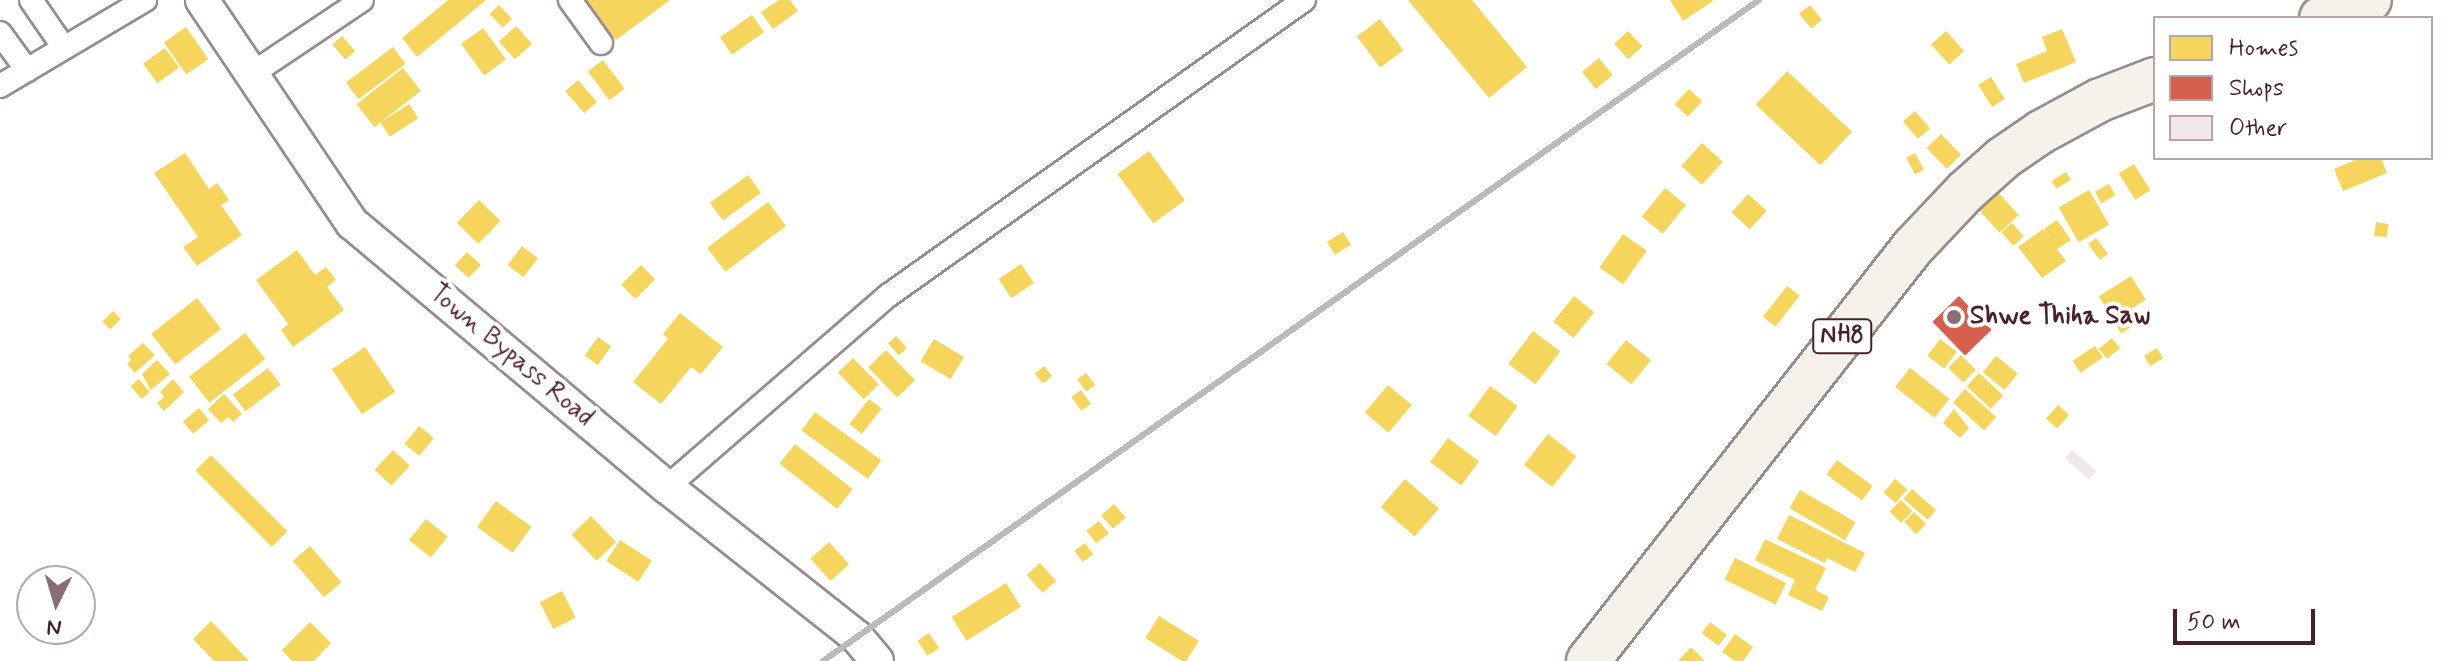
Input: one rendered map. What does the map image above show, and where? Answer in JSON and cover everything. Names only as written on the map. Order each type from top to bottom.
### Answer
[{"type":"highway","points":[[2326,16],[2370,0]]},
{"type":"highway","name":"NH8","points":[[1588,661],[1913,247],[1965,192],[2003,158],[2041,132],[2100,100],[2153,80]]},
{"type":"main road","name":"Town Bypass Road","points":[[202,0],[352,223],[667,487],[857,637],[877,661]]},
{"type":"street","points":[[31,0],[64,48]]},
{"type":"street","points":[[0,86],[64,48],[115,7],[145,0]]},
{"type":"street","points":[[253,73],[362,0]]},
{"type":"street","points":[[570,0],[601,43]]},
{"type":"street","points":[[667,487],[889,295],[1304,0]]},
{"type":"street","points":[[0,33],[27,70]]},
{"type":"building: Homes","points":[[448,0],[486,0],[417,57],[402,38]]},
{"type":"building: Homes","points":[[586,0],[670,0],[616,40]]},
{"type":"building: Homes","points":[[779,0],[790,0],[798,11],[773,29],[761,12]]},
{"type":"building: Homes","points":[[1408,0],[1472,0],[1527,67],[1489,98]]},
{"type":"building: Homes","points":[[1670,0],[1714,0],[1683,21]]},
{"type":"building: Homes","points":[[499,5],[512,19],[502,28],[489,14]]},
{"type":"building: Homes","points":[[1810,5],[1822,20],[1811,29],[1799,14]]},
{"type":"building: Homes","points":[[752,15],[764,32],[732,55],[720,37]]},
{"type":"building: Homes","points":[[1380,19],[1403,50],[1380,68],[1357,36]]},
{"type":"building: Homes","points":[[516,26],[532,44],[515,59],[499,41]]},
{"type":"building: Homes","points":[[186,27],[208,59],[186,74],[164,42]]},
{"type":"building: Homes","points":[[483,28],[506,60],[484,75],[461,44]]},
{"type":"building: Homes","points":[[2062,29],[2076,62],[2024,83],[2016,64],[2047,51],[2042,37]]},
{"type":"building: Homes","points":[[1628,31],[1642,46],[1628,59],[1614,44]]},
{"type":"building: Homes","points":[[1946,31],[1964,51],[1949,64],[1931,44]]},
{"type":"building: Homes","points":[[342,36],[355,51],[345,60],[332,45]]},
{"type":"building: Homes","points":[[393,47],[406,64],[359,99],[346,83]]},
{"type":"building: Homes","points":[[165,48],[179,67],[157,83],[143,64]]},
{"type":"building: Homes","points":[[1599,58],[1613,75],[1596,89],[1582,72]]},
{"type":"building: Homes","points":[[603,60],[625,89],[609,100],[588,71]]},
{"type":"building: Homes","points":[[403,68],[421,91],[374,127],[357,104]]},
{"type":"building: Homes","points":[[1787,71],[1852,132],[1821,165],[1756,105]]},
{"type":"building: Homes","points":[[1991,77],[2005,99],[1992,107],[1978,85]]},
{"type":"building: Homes","points":[[578,80],[597,102],[584,113],[565,91]]},
{"type":"building: Homes","points":[[1689,89],[1702,101],[1688,117],[1675,104]]},
{"type":"building: Homes","points":[[409,104],[418,118],[390,137],[380,123]]},
{"type":"building: Homes","points":[[1915,111],[1930,128],[1918,139],[1903,121]]},
{"type":"building: Homes","points":[[1941,134],[1961,155],[1947,169],[1927,148]]},
{"type":"building: Homes","points":[[1702,143],[1723,162],[1702,185],[1681,166]]},
{"type":"building: Homes","points":[[1149,151],[1185,200],[1153,223],[1117,174]]},
{"type":"building: Homes","points":[[185,153],[209,189],[217,183],[229,200],[221,205],[242,235],[197,266],[183,247],[198,237],[154,173]]},
{"type":"building: Homes","points":[[1915,153],[1924,170],[1915,174],[1906,158]]},
{"type":"building: Homes","points":[[2355,160],[2382,160],[2387,173],[2343,191],[2334,169]]},
{"type":"building: Homes","points":[[2134,164],[2150,190],[2135,200],[2119,174]]},
{"type":"building: Homes","points":[[2066,172],[2071,180],[2056,189],[2052,181]]},
{"type":"building: Homes","points":[[748,175],[761,193],[723,220],[710,203]]},
{"type":"building: Homes","points":[[2109,184],[2115,195],[2101,203],[2095,192]]},
{"type":"building: Homes","points":[[1665,188],[1686,205],[1663,234],[1642,217]]},
{"type":"building: Homes","points":[[2089,190],[2109,225],[2079,242],[2059,208]]},
{"type":"building: Homes","points":[[1998,192],[2019,215],[1999,232],[1979,209]]},
{"type":"building: Homes","points":[[1748,194],[1767,211],[1750,229],[1731,213]]},
{"type":"building: Homes","points":[[479,200],[501,221],[478,244],[457,223]]},
{"type":"building: Homes","points":[[768,202],[786,226],[725,272],[707,248]]},
{"type":"building: Homes","points":[[2057,220],[2071,240],[2057,249],[2066,261],[2042,278],[2018,247],[2043,229],[2050,238],[2044,229]]},
{"type":"building: Homes","points":[[2376,222],[2388,224],[2387,237],[2374,236]]},
{"type":"building: Homes","points":[[2012,223],[2024,237],[2013,246],[2001,232]]},
{"type":"building: Homes","points":[[1343,232],[1351,245],[1335,255],[1327,242]]},
{"type":"building: Homes","points":[[1623,234],[1647,251],[1623,284],[1599,268]]},
{"type":"building: Homes","points":[[2096,238],[2108,254],[2100,260],[2088,244]]},
{"type":"building: Homes","points":[[522,246],[538,258],[524,277],[508,265]]},
{"type":"building: Homes","points":[[297,250],[315,275],[326,267],[336,280],[327,287],[344,310],[293,347],[281,330],[288,324],[256,280]]},
{"type":"building: Homes","points":[[467,252],[481,265],[469,278],[455,265]]},
{"type":"building: Homes","points":[[1021,264],[1034,283],[1011,298],[999,279]]},
{"type":"building: Homes","points":[[641,265],[655,279],[635,299],[621,285]]},
{"type":"building: Homes","points":[[2131,276],[2146,300],[2114,320],[2099,296]]},
{"type":"building: Homes","points":[[1787,286],[1800,296],[1776,327],[1763,317]]},
{"type":"building: Homes","points":[[1574,296],[1594,312],[1573,338],[1553,322]]},
{"type":"building: Homes","points":[[197,298],[221,329],[175,364],[151,334]]},
{"type":"building: Homes","points":[[113,311],[121,319],[110,329],[102,322]]},
{"type":"building: Homes","points":[[2135,311],[2141,320],[2121,334],[2115,324]]},
{"type":"building: Homes","points":[[680,313],[723,347],[701,374],[691,367],[661,404],[633,382],[668,339],[663,334]]},
{"type":"building: Homes","points":[[1533,331],[1560,351],[1535,384],[1508,364]]},
{"type":"building: Homes","points":[[245,333],[265,359],[209,403],[189,377]]},
{"type":"building: Homes","points":[[896,336],[907,348],[899,355],[888,344]]},
{"type":"building: Homes","points":[[598,337],[611,346],[598,365],[585,356]]},
{"type":"building: Homes","points":[[2112,338],[2120,348],[2107,359],[2099,349]]},
{"type":"building: Homes","points":[[934,339],[964,357],[951,379],[921,361]]},
{"type":"building: Homes","points":[[1940,339],[1957,352],[1944,368],[1927,356]]},
{"type":"building: Homes","points":[[1626,340],[1651,360],[1631,384],[1606,364]]},
{"type":"building: Homes","points":[[143,343],[155,355],[135,373],[127,364],[131,360],[128,356]]},
{"type":"building: Homes","points":[[2095,346],[2103,358],[2080,373],[2073,361]]},
{"type":"building: Homes","points":[[365,347],[395,392],[362,414],[332,369]]},
{"type":"building: Homes","points":[[2157,348],[2163,358],[2150,366],[2144,356]]},
{"type":"building: Homes","points":[[886,350],[915,380],[897,398],[868,367]]},
{"type":"building: Homes","points":[[1961,355],[1976,370],[1963,383],[1948,368]]},
{"type":"building: Homes","points":[[1996,356],[2018,374],[2005,390],[1983,372]]},
{"type":"building: Homes","points":[[853,358],[879,385],[864,399],[838,373]]},
{"type":"building: Homes","points":[[157,360],[170,374],[151,390],[142,374]]},
{"type":"building: Homes","points":[[1044,366],[1052,376],[1043,384],[1035,374]]},
{"type":"building: Homes","points":[[268,368],[281,385],[245,411],[233,394]]},
{"type":"building: Homes","points":[[1910,368],[1949,399],[1935,418],[1895,387]]},
{"type":"building: Homes","points":[[1086,373],[1095,385],[1086,392],[1077,380]]},
{"type":"building: Homes","points":[[1979,373],[2003,396],[1991,409],[1967,386]]},
{"type":"building: Homes","points":[[139,379],[150,392],[142,399],[131,386]]},
{"type":"building: Homes","points":[[173,379],[184,392],[164,411],[157,403],[164,397],[160,392]]},
{"type":"building: Homes","points":[[1388,385],[1412,405],[1389,433],[1365,413]]},
{"type":"building: Homes","points":[[1490,386],[1518,406],[1496,436],[1468,416]]},
{"type":"building: Homes","points":[[1965,389],[1996,417],[1984,430],[1953,402]]},
{"type":"building: Homes","points":[[1081,390],[1091,404],[1081,411],[1071,397]]},
{"type":"building: Homes","points":[[224,394],[242,414],[233,422],[228,417],[221,423],[208,409]]},
{"type":"building: Homes","points":[[869,399],[882,409],[862,434],[849,424]]},
{"type":"building: Homes","points":[[2058,405],[2069,415],[2057,428],[2046,418]]},
{"type":"building: Homes","points":[[199,408],[209,420],[193,434],[183,421]]},
{"type":"building: Homes","points":[[1954,409],[1969,428],[1960,438],[1943,423]]},
{"type":"building: Homes","points":[[815,412],[881,460],[868,479],[801,431]]},
{"type":"building: Homes","points":[[419,426],[434,438],[419,456],[405,444]]},
{"type":"building: Homes","points":[[1548,434],[1576,456],[1552,487],[1524,465]]},
{"type":"building: Homes","points":[[1448,438],[1479,461],[1461,485],[1430,462]]},
{"type":"building: Homes","points":[[795,444],[853,489],[837,509],[780,464]]},
{"type":"building: Homes","points":[[393,450],[410,466],[391,485],[375,470]]},
{"type":"building: Homes","points":[[211,455],[287,531],[272,547],[195,471]]},
{"type":"building: Homes","points":[[1837,460],[1873,486],[1862,500],[1826,475]]},
{"type":"building: Homes","points":[[1405,479],[1439,509],[1415,536],[1381,507]]},
{"type":"building: Homes","points":[[1895,479],[1907,489],[1896,503],[1883,493]]},
{"type":"building: Homes","points":[[1912,489],[1936,510],[1928,520],[1903,499]]},
{"type":"building: Homes","points":[[1800,490],[1855,522],[1845,540],[1790,508]]},
{"type":"building: Homes","points":[[1901,500],[1912,511],[1901,523],[1890,511]]},
{"type":"building: Homes","points":[[496,501],[532,527],[513,553],[477,527]]},
{"type":"building: Homes","points":[[1114,504],[1126,518],[1113,529],[1101,515]]},
{"type":"building: Homes","points":[[1914,512],[1926,524],[1916,534],[1904,522]]},
{"type":"building: Homes","points":[[1789,515],[1865,553],[1855,572],[1827,558],[1825,563],[1777,539]]},
{"type":"building: Homes","points":[[591,516],[616,542],[597,561],[572,535]]},
{"type":"building: Homes","points":[[426,519],[448,537],[431,558],[409,540]]},
{"type":"building: Homes","points":[[1099,521],[1109,534],[1096,543],[1086,531]]},
{"type":"building: Homes","points":[[1765,539],[1826,568],[1815,590],[1829,597],[1822,611],[1788,595],[1795,580],[1755,560]]},
{"type":"building: Homes","points":[[620,540],[652,561],[638,582],[606,561]]},
{"type":"building: Homes","points":[[829,542],[849,564],[830,581],[810,559]]},
{"type":"building: Homes","points":[[1085,543],[1093,554],[1083,562],[1074,551]]},
{"type":"building: Homes","points":[[310,546],[341,582],[324,597],[293,561]]},
{"type":"building: Homes","points":[[1735,558],[1786,583],[1776,605],[1724,580]]},
{"type":"building: Homes","points":[[1040,563],[1056,581],[1043,593],[1027,575]]},
{"type":"building: Homes","points":[[1006,583],[1021,607],[967,641],[952,617]]},
{"type":"building: Homes","points":[[562,591],[576,618],[553,629],[540,602]]},
{"type":"building: Homes","points":[[1159,616],[1199,641],[1186,661],[1182,661],[1145,638]]},
{"type":"building: Homes","points":[[211,621],[249,661],[214,661],[193,639]]},
{"type":"building: Homes","points":[[310,622],[331,643],[314,661],[292,661],[282,650]]},
{"type":"building: Homes","points":[[1710,622],[1727,635],[1718,646],[1702,633]]},
{"type":"building: Homes","points":[[929,633],[939,648],[927,656],[917,641]]},
{"type":"building: Homes","points":[[1735,634],[1753,647],[1743,661],[1735,661],[1722,652]]},
{"type":"building: Homes","points":[[1691,647],[1705,661],[1678,661]]},
{"type":"building: Shops","points":[[1959,296],[1992,330],[1965,356],[1932,322]]},
{"type":"building: Other","points":[[2072,450],[2096,471],[2089,479],[2065,458]]},
{"type":"railway","points":[[823,661],[1759,0]]},
{"type":"place","name":"Shwe Thiha Saw","points":[[1954,317]]}]
